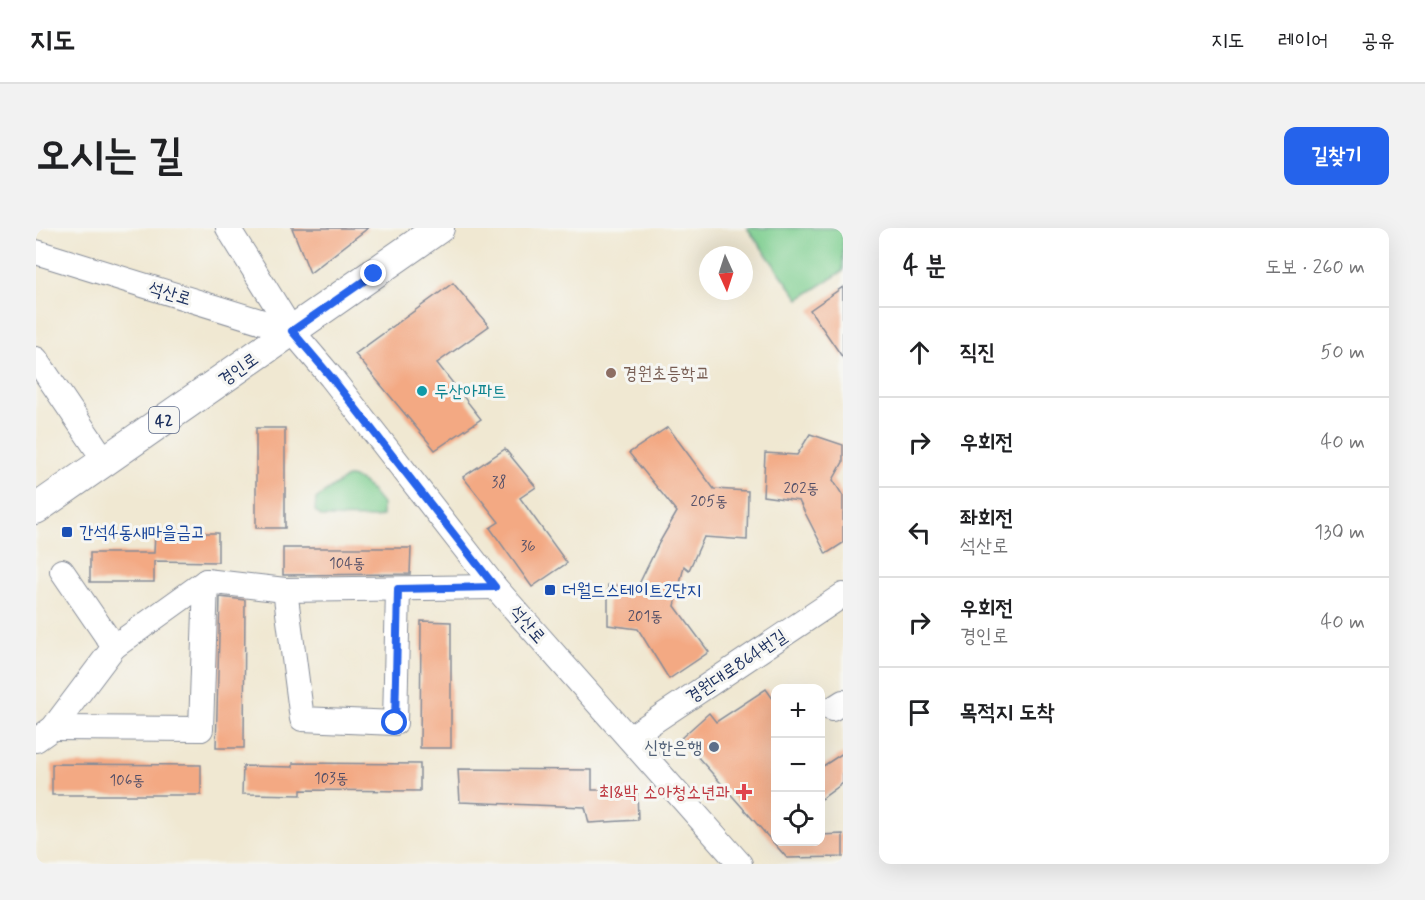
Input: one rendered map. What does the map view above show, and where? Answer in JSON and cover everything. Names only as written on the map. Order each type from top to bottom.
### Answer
[{"type":"main road","name":"경인로","points":[[36,509],[439,228]]},
{"type":"street","points":[[228,228],[292,331]]},
{"type":"street","name":"석산로","points":[[36,252],[292,331],[338,386],[495,587],[740,864]]},
{"type":"street","points":[[36,360],[105,461]]},
{"type":"street","points":[[62,571],[114,647]]},
{"type":"street","points":[[45,734],[114,647],[206,581],[285,590],[495,587]]},
{"type":"street","points":[[45,734],[201,729],[206,581]]},
{"type":"street","points":[[285,590],[302,719],[395,723],[398,589]]},
{"type":"street","name":"경원대로864번길","points":[[629,738],[843,595]]},
{"type":"green space","points":[[747,228],[843,228],[843,271],[799,299]]},
{"type":"green space","points":[[347,477],[363,482],[371,490],[382,504],[382,516],[376,518],[322,517],[315,511],[316,499]]},
{"type":"building","points":[[292,228],[368,228],[310,273]]},
{"type":"building","name":"두산아파트","points":[[453,283],[489,326],[437,363],[481,419],[435,450],[355,354]]},
{"type":"building","points":[[843,287],[843,358],[810,310]]},
{"type":"building","points":[[668,427],[714,489],[748,491],[747,540],[704,537],[689,570],[684,566],[675,606],[709,652],[669,679],[638,629],[608,625],[608,585],[638,586],[677,512],[629,453]]},
{"type":"building","points":[[256,428],[285,428],[285,528],[256,528]]},
{"type":"building","points":[[810,434],[843,445],[843,462],[833,480],[843,496],[843,543],[826,554],[799,501],[763,496],[765,453],[797,455]]},
{"type":"building","points":[[505,449],[536,487],[520,498],[567,563],[532,587],[490,528],[499,522],[463,477]]},
{"type":"building","points":[[155,533],[218,533],[218,562],[154,561],[154,582],[90,582],[90,553],[154,553]]},
{"type":"building","points":[[283,548],[411,548],[410,574],[283,575]]},
{"type":"building","points":[[220,597],[245,600],[244,748],[216,748]]},
{"type":"building","points":[[421,621],[451,622],[451,748],[420,748]]},
{"type":"building","points":[[766,689],[771,696],[771,840],[681,738],[709,713],[716,722]]},
{"type":"building","points":[[843,753],[843,783],[825,796],[825,792],[825,765]]},
{"type":"building","points":[[293,763],[420,764],[420,791],[301,790],[301,795],[242,794],[243,766],[293,767]]},
{"type":"building","points":[[52,764],[201,765],[201,795],[52,795]]},
{"type":"building","points":[[458,769],[592,770],[592,790],[637,790],[638,820],[589,823],[585,807],[460,802]]},
{"type":"building","points":[[843,834],[843,857],[787,858],[776,846],[825,846],[825,835]]},
{"type":"place","name":"경원초등학교","points":[[611,373]]},
{"type":"place","name":"두산아파트","points":[[422,391]]},
{"type":"place","name":"간석4동새마을금고","points":[[67,532]]},
{"type":"place","name":"더월드스테이트2단지","points":[[550,590]]},
{"type":"place","name":"신한은행","points":[[714,747]]},
{"type":"place","name":"최&박 소아청소년과","points":[[744,792]]},
{"type":"route","points":[[374,274],[292,331],[331,377],[495,587],[398,589],[395,723]]}]
